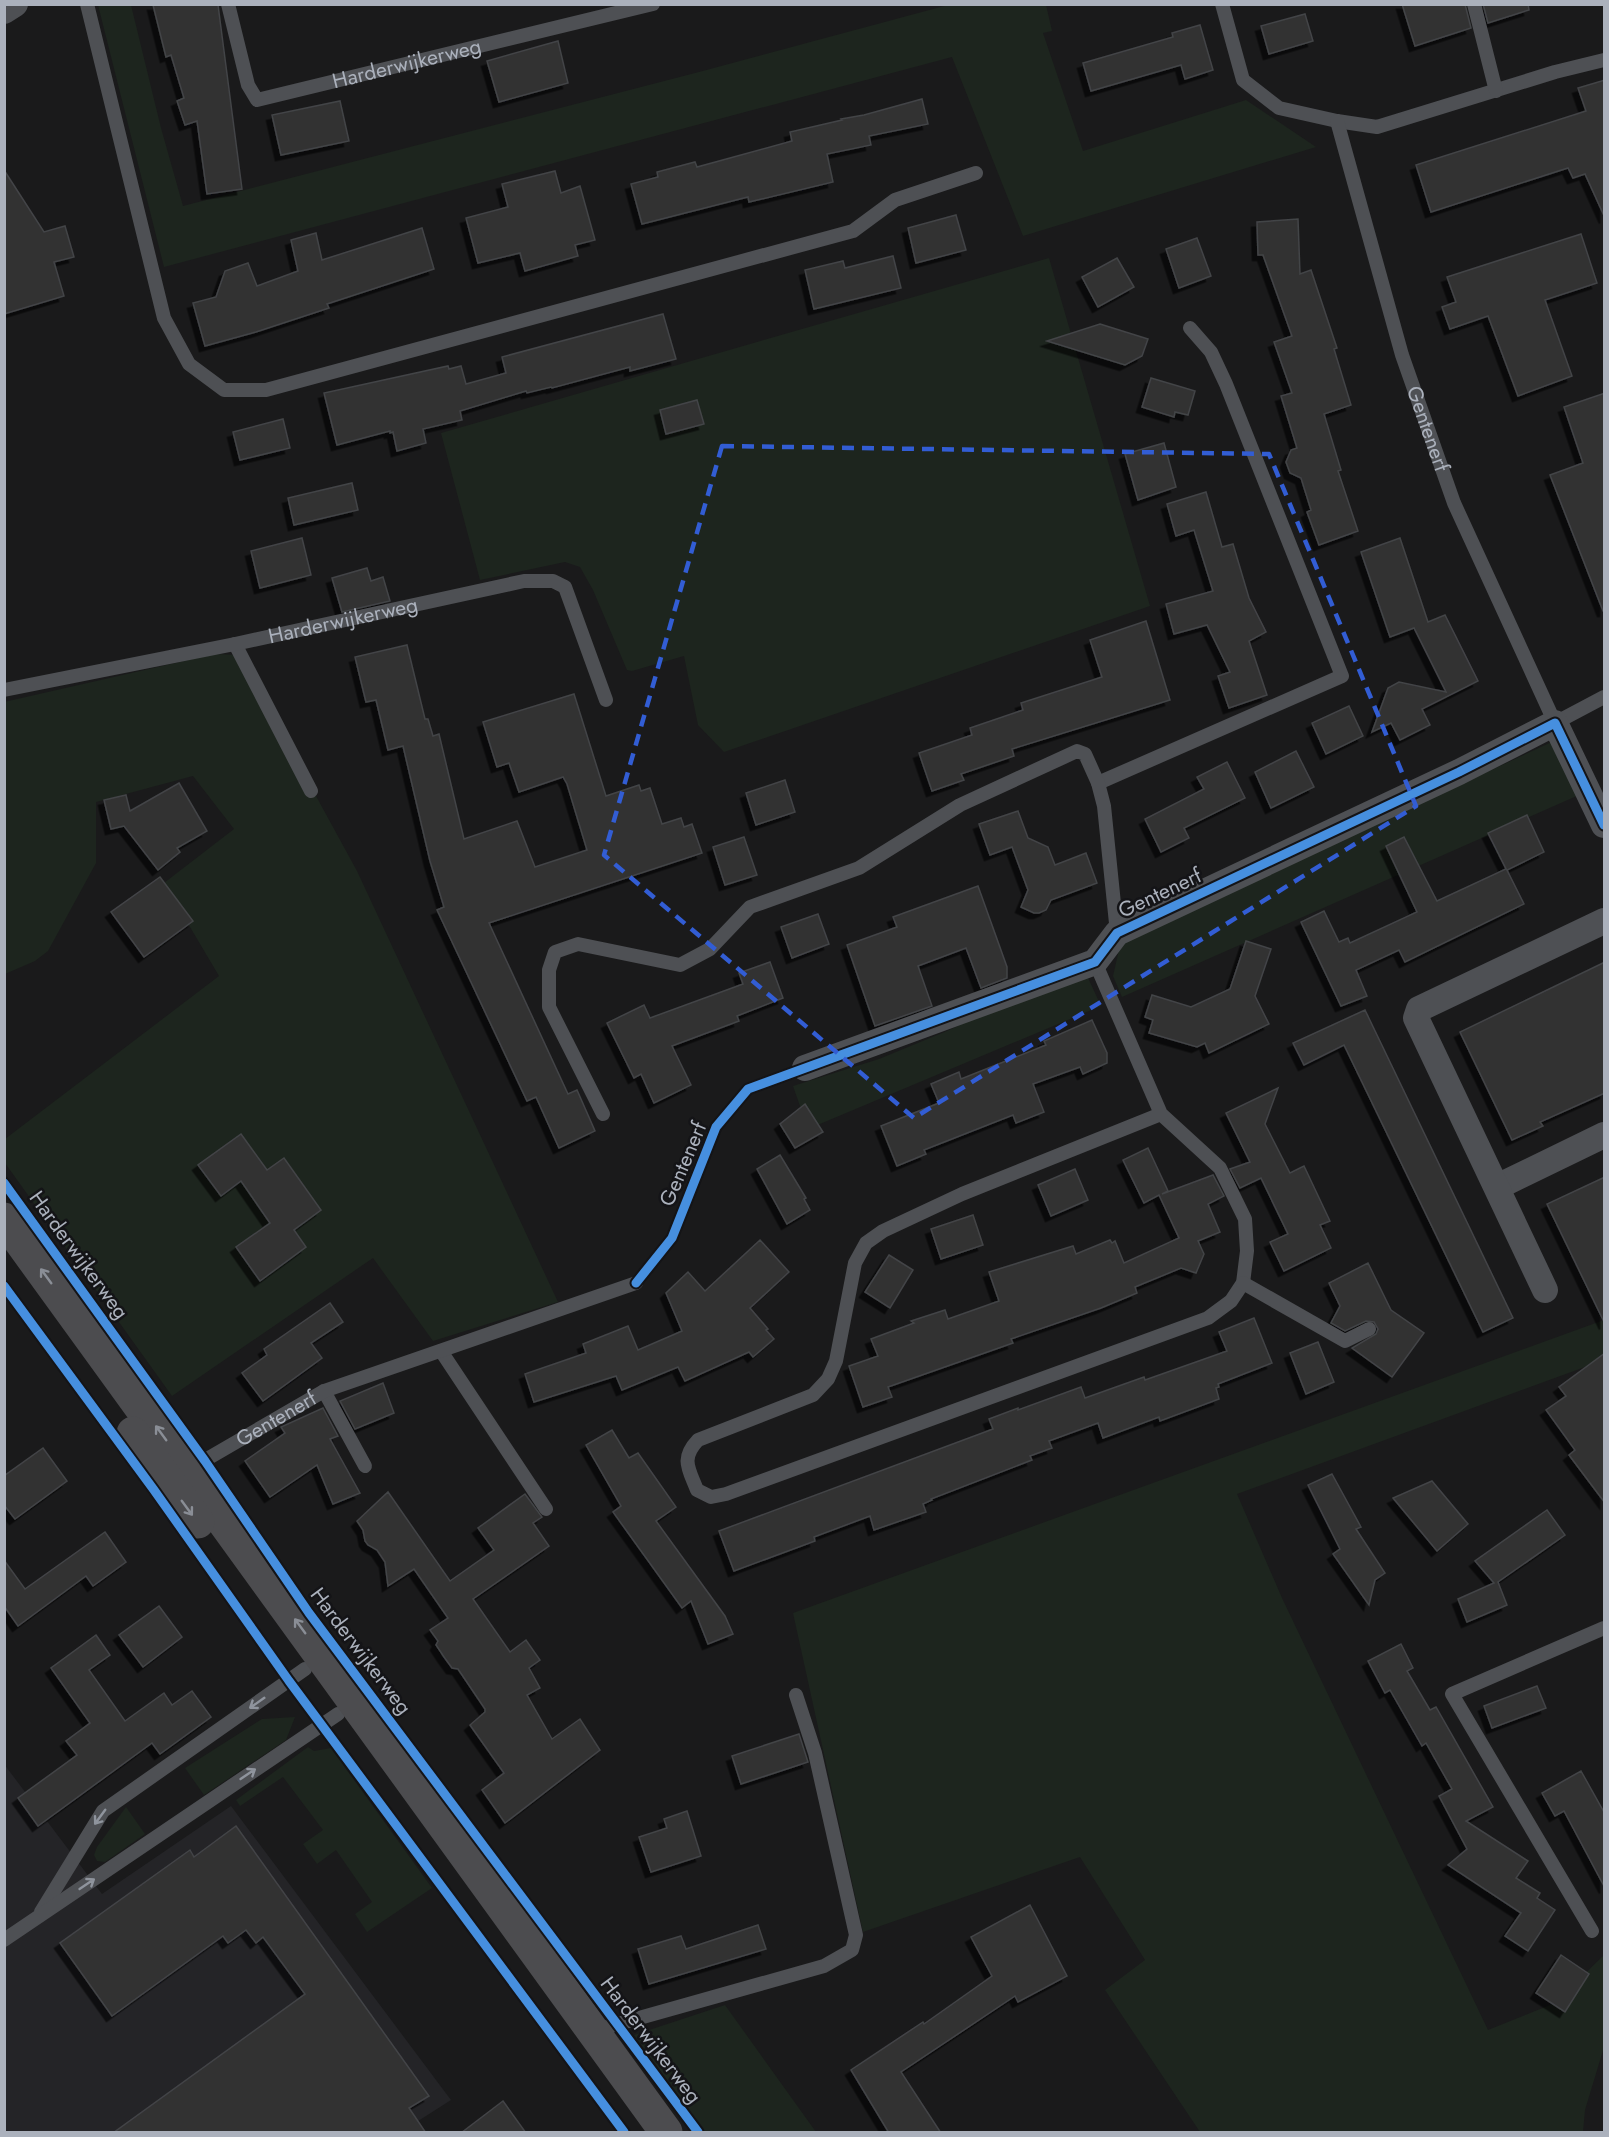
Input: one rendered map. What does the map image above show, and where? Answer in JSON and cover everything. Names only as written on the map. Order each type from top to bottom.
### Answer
[{"type":"main road","name":"Harderwijkerweg","points":[[4,1219],[666,2133]]},
{"type":"main road","points":[[4,1257],[642,2133]]},
{"type":"street","points":[[4,10],[15,4]]},
{"type":"street","name":"Gentenerf","points":[[1095,962],[1117,933],[1459,772],[1555,723],[1605,825]]},
{"type":"street","points":[[1545,1290],[1416,1018],[1419,1009],[1605,921]]},
{"type":"street","points":[[805,1068],[1095,962]]},
{"type":"street","points":[[1497,1187],[1605,1135]]},
{"type":"lane","points":[[87,4],[164,318],[189,364],[224,390],[266,390],[853,231],[895,200],[976,173]]},
{"type":"lane","name":"Harderwijkerweg","points":[[228,4],[248,85],[257,100],[653,4]]},
{"type":"lane","points":[[1222,4],[1243,80],[1279,108],[1377,127],[1555,72],[1605,60]]},
{"type":"lane","points":[[1474,4],[1496,91]]},
{"type":"lane","name":"Gentenerf","points":[[1337,121],[1402,355],[1454,503],[1555,723]]},
{"type":"lane","points":[[1098,783],[1342,676],[1226,384],[1211,352],[1190,328]]},
{"type":"lane","name":"Harderwijkerweg","points":[[4,690],[235,644],[524,581],[553,581],[565,587],[606,700]]},
{"type":"lane","points":[[235,644],[311,791]]},
{"type":"lane","points":[[1555,723],[1605,697]]},
{"type":"lane","points":[[603,1114],[549,1007],[549,970],[555,952],[578,944],[680,965],[710,949],[750,908],[859,868],[960,805],[1077,751],[1084,754],[1098,783],[1104,806],[1117,933]]},
{"type":"lane","points":[[1095,962],[1161,1114],[1220,1168],[1245,1219],[1247,1251],[1243,1283],[1231,1301],[1208,1318],[726,1494],[711,1497],[696,1490],[686,1461],[689,1450],[698,1440],[813,1395],[828,1379],[836,1361],[855,1263],[866,1243],[883,1231],[962,1194],[1161,1114]]},
{"type":"lane","name":"Gentenerf","points":[[188,1470],[324,1391],[636,1283]]},
{"type":"lane","points":[[1243,1283],[1345,1341],[1369,1329]]},
{"type":"lane","points":[[441,1351],[546,1509]]},
{"type":"lane","points":[[324,1391],[365,1466]]},
{"type":"lane","points":[[1592,1931],[1452,1694],[1605,1629]]},
{"type":"lane","points":[[39,1916],[103,1811],[305,1669]]},
{"type":"lane","points":[[593,2031],[824,1966],[852,1950],[856,1935],[815,1753],[796,1695]]},
{"type":"lane","points":[[4,1940],[338,1714]]},
{"type":"highlighted area","points":[[722,446],[1269,454],[1416,806],[914,1118],[604,855]]},
{"type":"shaded area","points":[[98,5],[131,5],[183,206],[948,5],[1046,5],[1052,31],[1043,33],[1083,151],[1246,100],[1316,147],[1023,236],[952,57],[164,267]]},
{"type":"shaded area","points":[[1049,258],[1150,606],[724,752],[698,725],[684,656],[632,671],[627,670],[593,590],[580,567],[565,562],[480,580],[441,433]]},
{"type":"shaded area","points":[[215,654],[239,655],[357,871],[558,1302],[433,1341],[373,1258],[172,1396],[5,1163],[5,1139],[219,976],[164,883],[234,829],[193,776],[96,802],[96,863],[48,951],[35,961],[5,974],[4,702]]},
{"type":"shaded area","points":[[1554,741],[1579,795],[1122,997],[1113,976],[1121,941]]},
{"type":"shaded area","points":[[1083,967],[1101,1006],[808,1129],[793,1086],[879,1059],[947,1031]]},
{"type":"shaded area","points":[[1604,1320],[1604,1360],[1237,1494],[1282,1598],[1488,2030],[1555,2003],[1604,1955],[1604,2047],[1585,2110],[1583,2132],[1200,2132],[1105,1990],[1145,1960],[1080,1857],[863,1932],[793,1613]]},
{"type":"shaded area","points":[[295,1717],[286,1740],[204,1795],[185,1768],[262,1719]]},
{"type":"shaded area","points":[[308,1747],[314,1751],[331,1748],[432,1888],[367,1932],[355,1914],[372,1902],[336,1850],[317,1864],[303,1844],[323,1830],[283,1777],[240,1806],[236,1800]]},
{"type":"shaded area","points":[[4,1764],[102,1894],[231,1806],[451,2100],[401,2132],[5,2132]]},
{"type":"shaded area","points":[[126,1807],[145,1834],[105,1862],[97,1861],[94,1855],[97,1847]]},
{"type":"shaded area","points":[[725,2005],[816,2132],[705,2132],[634,2035]]},
{"type":"building","points":[[1402,4],[1465,4],[1471,28],[1415,46]]},
{"type":"building","points":[[1483,4],[1528,4],[1529,10],[1488,23]]},
{"type":"building","points":[[153,5],[218,5],[242,189],[207,194],[197,121],[185,125],[177,101],[184,98],[171,55],[166,57]]},
{"type":"building","points":[[1305,14],[1313,41],[1269,54],[1261,26]]},
{"type":"building","points":[[1200,25],[1213,70],[1185,79],[1181,65],[1091,91],[1083,63],[1173,37],[1172,33]]},
{"type":"building","points":[[558,41],[568,83],[499,102],[487,61]]},
{"type":"building","points":[[1605,80],[1605,218],[1585,174],[1573,178],[1568,168],[1431,212],[1416,165],[1586,111],[1578,88]]},
{"type":"building","points":[[922,99],[928,124],[869,136],[871,145],[827,154],[833,182],[749,202],[748,197],[642,224],[631,184],[658,177],[657,172],[695,162],[697,167],[792,141],[790,132]]},
{"type":"building","points":[[340,101],[349,141],[281,155],[272,115]]},
{"type":"building","points":[[4,170],[44,232],[65,226],[74,257],[54,262],[64,296],[4,314]]},
{"type":"building","points":[[555,171],[561,193],[580,186],[595,240],[575,245],[578,256],[525,271],[520,253],[478,263],[466,218],[508,207],[502,184]]},
{"type":"building","points":[[956,215],[966,250],[916,263],[908,228]]},
{"type":"building","points":[[1298,219],[1300,274],[1311,270],[1337,348],[1334,349],[1351,405],[1324,414],[1341,470],[1338,471],[1358,531],[1319,545],[1307,512],[1311,510],[1301,478],[1290,473],[1286,462],[1291,450],[1297,448],[1281,396],[1292,393],[1274,342],[1292,336],[1263,255],[1258,255],[1257,222]]},
{"type":"building","points":[[422,228],[434,269],[327,304],[329,308],[205,346],[193,303],[216,297],[225,271],[248,263],[257,286],[298,271],[291,240],[316,233],[322,260]]},
{"type":"building","points":[[1581,234],[1597,283],[1545,300],[1572,376],[1518,396],[1488,316],[1450,329],[1442,307],[1456,302],[1447,277]]},
{"type":"building","points":[[1197,238],[1211,276],[1179,288],[1166,249]]},
{"type":"building","points":[[893,256],[901,288],[814,309],[805,270],[843,261],[845,268]]},
{"type":"building","points":[[1117,258],[1134,287],[1098,307],[1082,277]]},
{"type":"building","points":[[663,314],[676,359],[630,371],[630,367],[552,388],[527,393],[526,391],[460,411],[462,420],[423,429],[426,443],[397,451],[393,432],[390,433],[390,431],[337,445],[324,393],[448,366],[449,369],[461,366],[466,384],[506,373],[502,357]]},
{"type":"building","points":[[1100,324],[1148,339],[1142,356],[1125,365],[1047,341]]},
{"type":"building","points":[[1151,378],[1195,391],[1188,415],[1175,412],[1174,417],[1142,407]]},
{"type":"building","points":[[1605,393],[1605,611],[1603,611],[1550,475],[1583,463],[1564,407]]},
{"type":"building","points":[[697,400],[704,424],[666,434],[660,410]]},
{"type":"building","points":[[283,419],[290,448],[240,460],[233,432]]},
{"type":"building","points":[[1164,443],[1176,487],[1138,500],[1125,454]]},
{"type":"building","points":[[352,483],[358,510],[294,525],[288,498]]},
{"type":"building","points":[[1206,492],[1222,547],[1233,544],[1249,598],[1266,632],[1249,641],[1267,695],[1229,708],[1218,676],[1230,672],[1207,625],[1174,634],[1166,604],[1213,591],[1194,530],[1176,536],[1167,504]]},
{"type":"building","points":[[302,538],[311,575],[260,588],[251,551]]},
{"type":"building","points":[[1400,538],[1428,622],[1445,615],[1478,681],[1422,709],[1430,725],[1400,740],[1391,723],[1372,732],[1388,688],[1399,682],[1446,692],[1414,628],[1390,637],[1361,552]]},
{"type":"building","points":[[367,568],[371,581],[383,577],[390,601],[342,612],[332,578]]},
{"type":"building","points":[[1146,621],[1170,700],[1012,749],[1014,756],[961,774],[964,780],[932,791],[919,753],[972,735],[970,728],[1023,710],[1021,703],[1102,677],[1090,640]]},
{"type":"building","points":[[407,645],[425,719],[428,719],[433,736],[439,734],[464,839],[517,821],[535,867],[587,850],[563,777],[519,792],[509,763],[497,767],[483,722],[574,694],[606,796],[639,785],[641,791],[650,788],[662,824],[681,818],[684,827],[692,824],[702,853],[489,923],[568,1094],[577,1090],[595,1131],[559,1148],[536,1097],[527,1101],[437,910],[444,907],[430,861],[403,746],[388,750],[376,700],[366,702],[355,657]]},
{"type":"building","points":[[1349,706],[1363,736],[1326,754],[1312,723]]},
{"type":"building","points":[[1296,751],[1314,787],[1271,808],[1255,772]]},
{"type":"building","points":[[1227,762],[1245,798],[1184,828],[1189,838],[1161,852],[1145,819],[1204,789],[1197,777]]},
{"type":"building","points":[[785,780],[795,812],[756,825],[746,793]]},
{"type":"building","points":[[179,783],[207,831],[177,848],[180,852],[158,870],[124,826],[111,829],[104,800],[126,795],[130,811]]},
{"type":"building","points":[[1018,811],[1028,838],[1048,847],[1055,865],[1086,853],[1097,883],[1051,900],[1046,910],[1039,913],[1021,907],[1028,890],[1012,847],[990,855],[979,824]]},
{"type":"building","points":[[1527,815],[1544,852],[1507,870],[1524,904],[1405,962],[1399,950],[1356,970],[1367,996],[1341,1006],[1301,922],[1324,911],[1339,942],[1348,938],[1350,943],[1417,912],[1386,846],[1404,837],[1437,901],[1506,869],[1488,833]]},
{"type":"building","points":[[744,837],[757,875],[725,885],[713,847]]},
{"type":"building","points":[[160,877],[193,921],[144,957],[111,912]]},
{"type":"building","points":[[978,886],[1007,967],[1007,978],[981,988],[966,948],[918,966],[932,1006],[875,1026],[847,945],[897,927],[893,917]]},
{"type":"building","points":[[818,914],[829,944],[792,958],[781,927]]},
{"type":"building","points":[[1246,941],[1271,949],[1255,996],[1269,1024],[1209,1053],[1205,1043],[1197,1047],[1149,1033],[1153,1020],[1145,1017],[1152,995],[1191,1007],[1230,989]]},
{"type":"building","points":[[770,962],[783,998],[737,1016],[739,1021],[672,1046],[691,1085],[654,1103],[641,1074],[634,1078],[607,1023],[644,1005],[650,1018],[743,984],[739,973]]},
{"type":"building","points":[[1605,962],[1605,1093],[1540,1122],[1543,1126],[1512,1140],[1460,1032]]},
{"type":"building","points":[[1365,1010],[1513,1318],[1483,1332],[1344,1045],[1304,1065],[1293,1043]]},
{"type":"building","points":[[1092,1020],[1107,1053],[1107,1063],[1083,1074],[1080,1067],[1033,1084],[1044,1112],[1016,1123],[1013,1115],[924,1150],[926,1154],[897,1166],[881,1126],[939,1103],[931,1084],[959,1072],[961,1079],[1046,1045],[1044,1041]]},
{"type":"building","points":[[1278,1088],[1265,1124],[1290,1173],[1304,1166],[1330,1221],[1320,1225],[1331,1248],[1284,1271],[1270,1242],[1288,1234],[1261,1178],[1240,1188],[1230,1169],[1250,1162],[1226,1113]]},
{"type":"building","points":[[805,1104],[823,1132],[795,1148],[780,1124]]},
{"type":"building","points":[[241,1134],[267,1170],[284,1158],[321,1210],[294,1230],[306,1247],[260,1281],[236,1247],[270,1223],[241,1181],[221,1196],[198,1165]]},
{"type":"building","points":[[1148,1148],[1168,1191],[1162,1194],[1213,1175],[1224,1196],[1208,1204],[1220,1232],[1198,1241],[1204,1254],[1196,1273],[1181,1268],[1135,1287],[1137,1293],[1101,1308],[1011,1339],[1013,1343],[888,1387],[892,1397],[863,1407],[849,1366],[878,1356],[871,1339],[914,1323],[911,1321],[945,1310],[948,1319],[999,1301],[989,1272],[1073,1246],[1076,1254],[1110,1240],[1112,1243],[1115,1241],[1124,1263],[1179,1238],[1159,1195],[1144,1203],[1123,1160]]},
{"type":"building","points":[[780,1155],[806,1198],[804,1199],[810,1210],[787,1224],[757,1169]]},
{"type":"building","points":[[1075,1169],[1088,1200],[1051,1216],[1038,1185]]},
{"type":"building","points":[[1605,1177],[1605,1324],[1547,1204]]},
{"type":"building","points":[[973,1215],[983,1245],[941,1259],[931,1229]]},
{"type":"building","points":[[760,1240],[789,1272],[750,1308],[774,1339],[753,1357],[749,1352],[685,1381],[678,1367],[622,1390],[616,1376],[534,1402],[525,1374],[586,1353],[583,1344],[628,1326],[638,1350],[682,1331],[666,1293],[688,1272],[705,1291]]},
{"type":"building","points":[[889,1255],[913,1270],[890,1308],[865,1292]]},
{"type":"building","points":[[1368,1263],[1391,1310],[1424,1333],[1392,1377],[1352,1348],[1376,1334],[1378,1329],[1374,1322],[1366,1321],[1345,1331],[1331,1323],[1340,1306],[1329,1283]]},
{"type":"building","points":[[330,1303],[343,1322],[311,1343],[322,1358],[263,1401],[242,1373],[267,1355],[264,1349]]},
{"type":"building","points":[[1254,1318],[1272,1363],[1218,1384],[1219,1387],[1216,1388],[1219,1399],[1160,1421],[1159,1417],[1103,1438],[1098,1423],[1049,1441],[1052,1448],[1030,1456],[1032,1460],[931,1499],[923,1504],[926,1512],[874,1530],[870,1516],[814,1537],[815,1541],[734,1571],[719,1531],[993,1429],[989,1419],[1018,1408],[1018,1410],[1081,1387],[1085,1398],[1227,1351],[1219,1332]]},
{"type":"building","points":[[1318,1342],[1334,1382],[1306,1394],[1290,1353]]},
{"type":"building","points":[[1605,1353],[1605,1503],[1569,1455],[1575,1450],[1546,1410],[1566,1396],[1559,1387]]},
{"type":"building","points":[[383,1383],[394,1413],[355,1429],[340,1401]]},
{"type":"building","points":[[323,1408],[338,1436],[330,1439],[360,1493],[333,1504],[317,1465],[270,1497],[245,1461],[285,1433],[281,1427]]},
{"type":"building","points":[[612,1430],[629,1458],[638,1453],[676,1507],[656,1521],[725,1616],[733,1634],[708,1644],[691,1601],[682,1608],[613,1512],[621,1506],[586,1445]]},
{"type":"building","points":[[43,1448],[67,1481],[15,1519],[4,1505],[4,1476]]},
{"type":"building","points":[[1332,1474],[1361,1527],[1356,1529],[1385,1573],[1375,1580],[1369,1605],[1333,1554],[1340,1549],[1308,1485]]},
{"type":"building","points":[[1432,1481],[1468,1524],[1437,1551],[1393,1498]]},
{"type":"building","points":[[388,1492],[450,1581],[494,1550],[478,1528],[525,1494],[542,1517],[533,1523],[549,1546],[473,1599],[510,1652],[526,1640],[540,1660],[529,1668],[540,1688],[527,1695],[552,1739],[580,1719],[600,1750],[505,1823],[482,1790],[504,1773],[470,1725],[485,1712],[485,1709],[458,1669],[452,1668],[444,1657],[436,1645],[438,1641],[430,1630],[448,1618],[414,1569],[388,1586],[385,1562],[377,1550],[365,1541],[363,1530],[357,1521]]},
{"type":"building","points":[[1547,1510],[1565,1535],[1498,1582],[1507,1605],[1467,1622],[1458,1599],[1494,1583],[1475,1561]]},
{"type":"building","points":[[105,1532],[126,1562],[93,1586],[86,1576],[18,1626],[4,1606],[4,1560],[25,1589]]},
{"type":"building","points":[[159,1606],[182,1637],[143,1667],[119,1635]]},
{"type":"building","points":[[96,1635],[110,1655],[89,1670],[125,1721],[164,1693],[172,1705],[192,1691],[211,1717],[160,1754],[152,1743],[38,1826],[18,1798],[77,1755],[66,1741],[90,1723],[51,1668]]},
{"type":"building","points":[[1401,1644],[1413,1668],[1407,1671],[1430,1710],[1436,1707],[1493,1807],[1466,1821],[1528,1861],[1516,1878],[1540,1893],[1537,1898],[1555,1910],[1528,1951],[1505,1936],[1521,1913],[1448,1865],[1467,1849],[1439,1796],[1452,1789],[1426,1743],[1422,1746],[1390,1690],[1385,1693],[1368,1661]]},
{"type":"building","points":[[1537,1686],[1546,1708],[1492,1728],[1484,1706]]},
{"type":"building","points":[[799,1734],[808,1762],[741,1784],[732,1756]]},
{"type":"building","points":[[1581,1771],[1605,1814],[1605,1888],[1564,1811],[1555,1816],[1542,1793]]},
{"type":"building","points":[[687,1811],[701,1856],[651,1872],[639,1837],[667,1828],[664,1819]]},
{"type":"building","points":[[236,1826],[429,2096],[409,2108],[426,2133],[113,2133],[305,1994],[263,1937],[256,1943],[246,1930],[228,1943],[223,1936],[112,2016],[60,1943],[190,1850],[194,1857]]},
{"type":"building","points":[[1030,1905],[1067,1976],[1018,2002],[1015,1996],[901,2072],[941,2133],[889,2133],[851,2070],[923,2022],[924,2024],[992,1976],[971,1937]]},
{"type":"building","points":[[758,1925],[766,1949],[649,1984],[638,1949],[681,1936],[686,1949]]},
{"type":"building","points":[[1561,1955],[1589,1974],[1565,2012],[1536,1993]]},
{"type":"building","points":[[503,2101],[526,2133],[461,2133]]},
{"type":"cycle path","points":[[636,1283],[672,1238],[716,1127],[748,1089],[1095,962],[1117,933],[1459,772],[1555,723],[1604,825]]},
{"type":"cycle path","points":[[4,1183],[205,1461],[309,1613],[698,2132]]},
{"type":"cycle path","points":[[4,1286],[154,1490],[289,1681],[624,2132]]}]
